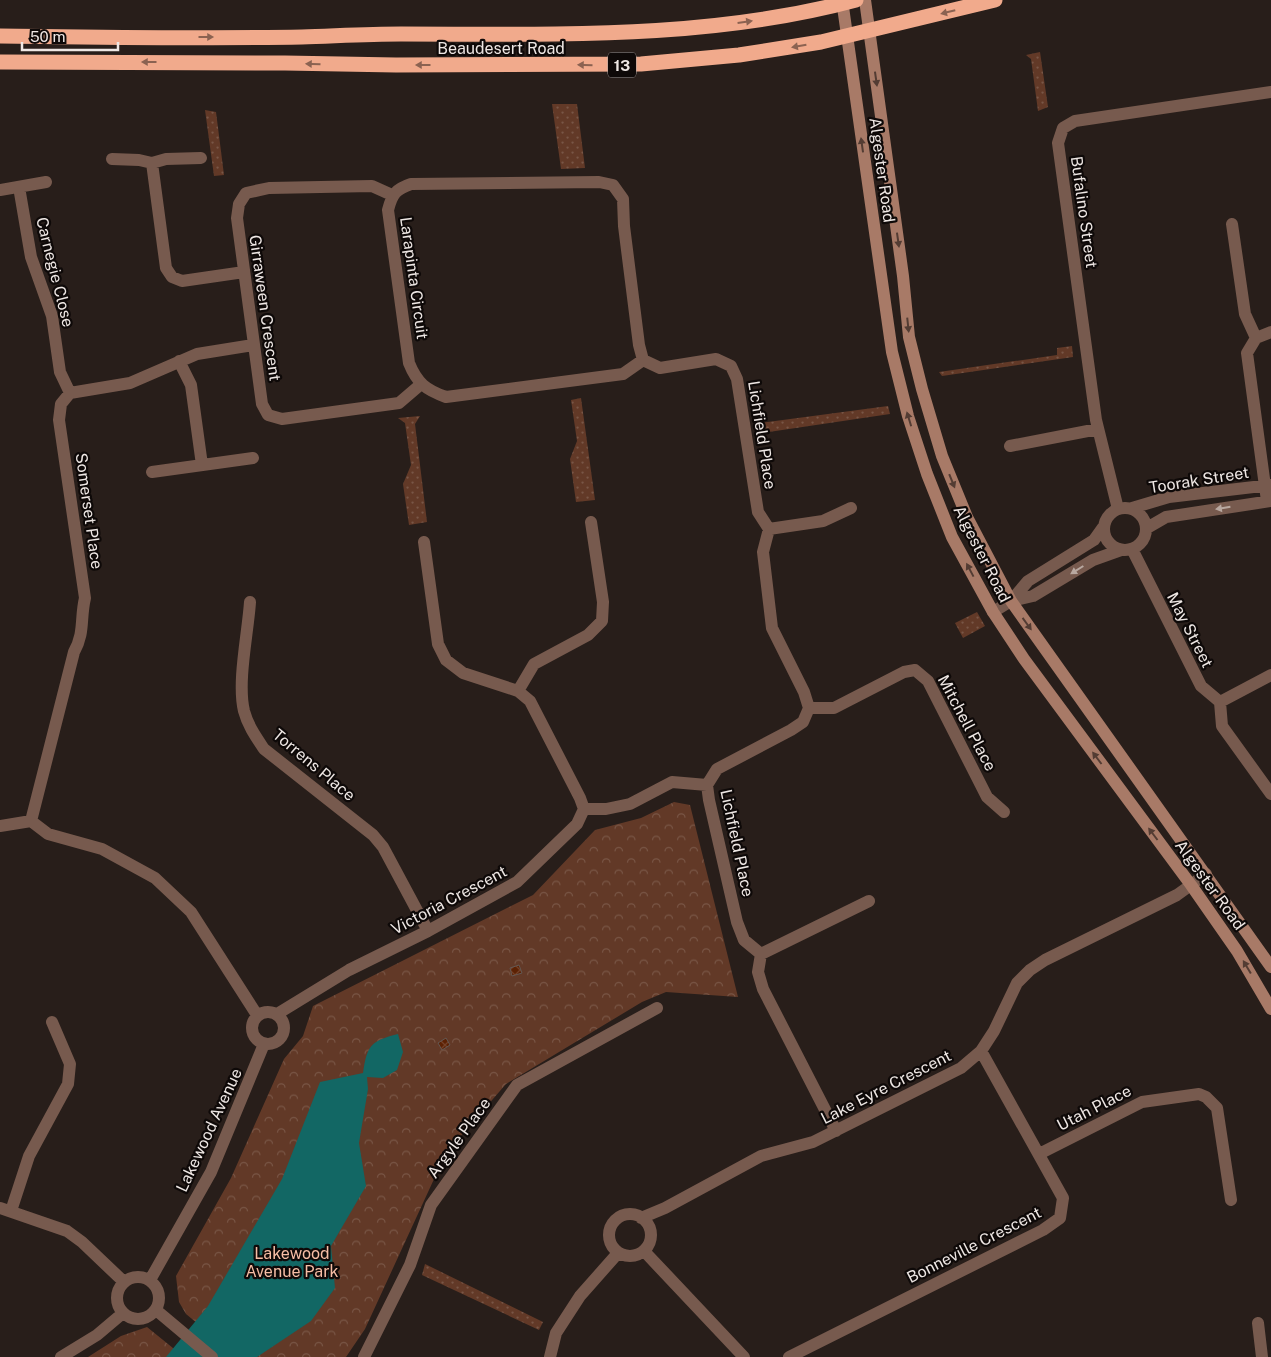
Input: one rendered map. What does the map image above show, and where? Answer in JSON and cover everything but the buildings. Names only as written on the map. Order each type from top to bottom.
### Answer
[{"type":"highway","name":"Beaudesert Road","points":[[0,62],[597,66],[680,61],[739,55],[847,36],[995,0]]},
{"type":"highway","name":"Beaudesert Road","points":[[0,36],[303,37],[354,34],[555,35],[648,32],[744,22],[847,1]]},
{"type":"main road","name":"Algester Road","points":[[865,0],[903,276],[909,337],[942,456],[967,517],[1011,601],[1271,967]]},
{"type":"main road","name":"Algester Road","points":[[847,1],[847,36],[892,352],[927,474],[952,537],[993,612],[1060,710],[1191,885],[1237,951],[1271,1009]]},
{"type":"street","name":"Bufalino Street","points":[[1118,508],[1098,429],[1058,143],[1063,128],[1075,121],[1271,92]]},
{"type":"street","points":[[112,159],[139,160],[152,163],[166,159],[201,158]]},
{"type":"street","points":[[152,163],[166,268],[172,277],[182,280],[244,272]]},
{"type":"street","points":[[0,190],[46,182]]},
{"type":"street","name":"Larapinta Circuit","points":[[420,385],[409,363],[388,210],[392,195],[401,188],[412,184],[599,182],[613,185],[623,198],[626,246],[643,360]]},
{"type":"street","name":"Girraween Crescent","points":[[392,195],[372,186],[269,188],[257,189],[246,193],[239,204],[236,218],[253,345],[262,404],[268,415],[282,419],[399,403],[420,385]]},
{"type":"street","name":"Carnegie Close","points":[[20,187],[31,256],[52,316],[60,372],[70,393]]},
{"type":"street","points":[[1232,224],[1245,314],[1256,338]]},
{"type":"street","points":[[1269,501],[1248,353],[1256,338],[1271,332]]},
{"type":"street","points":[[70,393],[138,381],[197,354],[253,345]]},
{"type":"street","name":"Lichfield Place","points":[[643,360],[660,368],[716,359],[731,366],[737,379],[758,512],[769,529]]},
{"type":"street","points":[[420,385],[446,397],[623,374],[643,360]]},
{"type":"street","points":[[179,361],[191,385],[202,465]]},
{"type":"street","name":"Somerset Place","points":[[31,821],[74,652],[82,632],[81,616],[85,598],[59,420],[61,404],[70,393]]},
{"type":"street","points":[[1010,446],[1098,429]]},
{"type":"street","points":[[152,472],[253,458]]},
{"type":"street","name":"Toorak Street","points":[[1132,508],[1169,498],[1268,486]]},
{"type":"street","name":"Toorak Street","points":[[1147,528],[1166,517],[1269,501]]},
{"type":"street","points":[[809,708],[804,692],[772,628],[763,552],[769,529],[823,522],[852,508]]},
{"type":"street","points":[[993,612],[1011,601],[1028,581],[1085,546],[1104,526],[1109,515],[1118,508],[1132,508],[1143,516],[1147,528],[1143,541],[1127,550],[1093,560],[1034,596],[1011,601]]},
{"type":"street","points":[[518,691],[534,664],[588,635],[602,621],[603,602],[591,522]]},
{"type":"street","points":[[1104,526],[1106,539],[1110,544],[1127,550]]},
{"type":"street","points":[[424,542],[438,644],[446,660],[463,673],[518,691],[530,700],[584,809],[606,809],[630,804],[672,782],[707,785]]},
{"type":"street","name":"May Street","points":[[1127,550],[1201,686],[1220,702]]},
{"type":"street","name":"Torrens Place","points":[[250,602],[242,694],[244,712],[252,731],[264,749],[373,835],[383,848],[428,931]]},
{"type":"street","name":"Mitchell Place","points":[[809,708],[834,708],[904,672],[915,670],[928,681],[987,797],[1004,812]]},
{"type":"street","points":[[1271,675],[1220,702],[1222,726],[1271,794]]},
{"type":"street","name":"Lichfield Place","points":[[760,954],[744,940],[737,922],[707,785],[717,769],[803,722],[809,708]]},
{"type":"street","name":"Victoria Crescent","points":[[278,1014],[349,970],[428,931],[518,882],[577,824],[584,809]]},
{"type":"street","points":[[0,826],[31,821],[48,834],[102,850],[155,878],[191,912],[257,1015]]},
{"type":"street","name":"Lake Eyre Crescent","points":[[641,1218],[665,1208],[761,1156],[813,1142],[961,1068],[982,1051],[994,1031],[1017,983],[1030,970],[1191,885],[1206,874]]},
{"type":"street","points":[[836,1131],[763,989],[758,972],[760,954],[869,901]]},
{"type":"street","name":"Argyle Place","points":[[364,1357],[410,1265],[431,1205],[517,1085],[656,1008]]},
{"type":"street","points":[[267,1011],[278,1014],[284,1024],[283,1035],[275,1043],[264,1044],[255,1039],[251,1029],[257,1015],[267,1011]]},
{"type":"street","points":[[52,1022],[70,1064],[68,1084],[29,1156],[6,1210],[67,1231],[82,1242],[124,1282]]},
{"type":"street","name":"Lakewood Avenue","points":[[150,1280],[211,1172],[264,1044]]},
{"type":"street","name":"Bonneville Crescent","points":[[789,1357],[1043,1230],[1060,1218],[1063,1198],[982,1051]]},
{"type":"street","name":"Utah Place","points":[[1039,1154],[1142,1102],[1199,1094],[1206,1097],[1217,1108],[1232,1200]]},
{"type":"street","points":[[628,1214],[641,1218],[647,1223],[651,1235],[644,1250],[631,1256],[618,1253],[609,1240],[611,1226],[621,1216],[628,1214]]},
{"type":"street","points":[[644,1250],[744,1357]]},
{"type":"street","points":[[550,1357],[556,1333],[575,1304],[618,1253]]},
{"type":"street","points":[[136,1276],[150,1280],[159,1294],[156,1310],[146,1318],[140,1319],[123,1313],[117,1301],[117,1294],[124,1282],[136,1276]]},
{"type":"street","points":[[156,1310],[212,1357]]},
{"type":"street","points":[[60,1357],[97,1335],[123,1313]]},
{"type":"street","points":[[1258,1323],[1262,1357]]},
{"type":"green space","points":[[1040,52],[1048,107],[1038,111],[1031,59],[1026,55]]},
{"type":"green space","points":[[552,104],[577,104],[585,168],[561,169]]},
{"type":"green space","points":[[205,110],[216,112],[224,175],[214,176]]},
{"type":"green space","points":[[1072,346],[1073,357],[942,376],[939,372],[1057,355],[1057,348]]},
{"type":"green space","points":[[581,398],[595,500],[576,502],[570,459],[577,441],[571,400]]},
{"type":"green space","points":[[888,406],[890,414],[762,433],[760,423]]},
{"type":"green space","points":[[420,416],[415,424],[427,522],[409,525],[403,484],[411,465],[405,423],[398,418]]},
{"type":"green space","points":[[977,612],[985,626],[963,638],[955,623]]},
{"type":"green space","name":"Lakewood Avenue Park","points":[[674,802],[690,805],[738,997],[666,992],[642,1002],[506,1084],[446,1153],[365,1329],[346,1357],[238,1357],[186,1314],[179,1302],[176,1276],[231,1178],[284,1059],[303,1036],[313,1006],[533,895],[595,830],[641,818]]},
{"type":"green space","points":[[425,1264],[543,1322],[539,1330],[422,1275]]},
{"type":"green space","points":[[147,1327],[184,1357],[88,1357],[121,1336]]},
{"type":"water","points":[[398,1034],[403,1052],[397,1070],[383,1078],[367,1077],[368,1089],[359,1143],[366,1186],[331,1246],[335,1288],[311,1321],[257,1357],[166,1357],[208,1306],[282,1179],[320,1082],[363,1073],[366,1056],[372,1046],[381,1039]]}]
